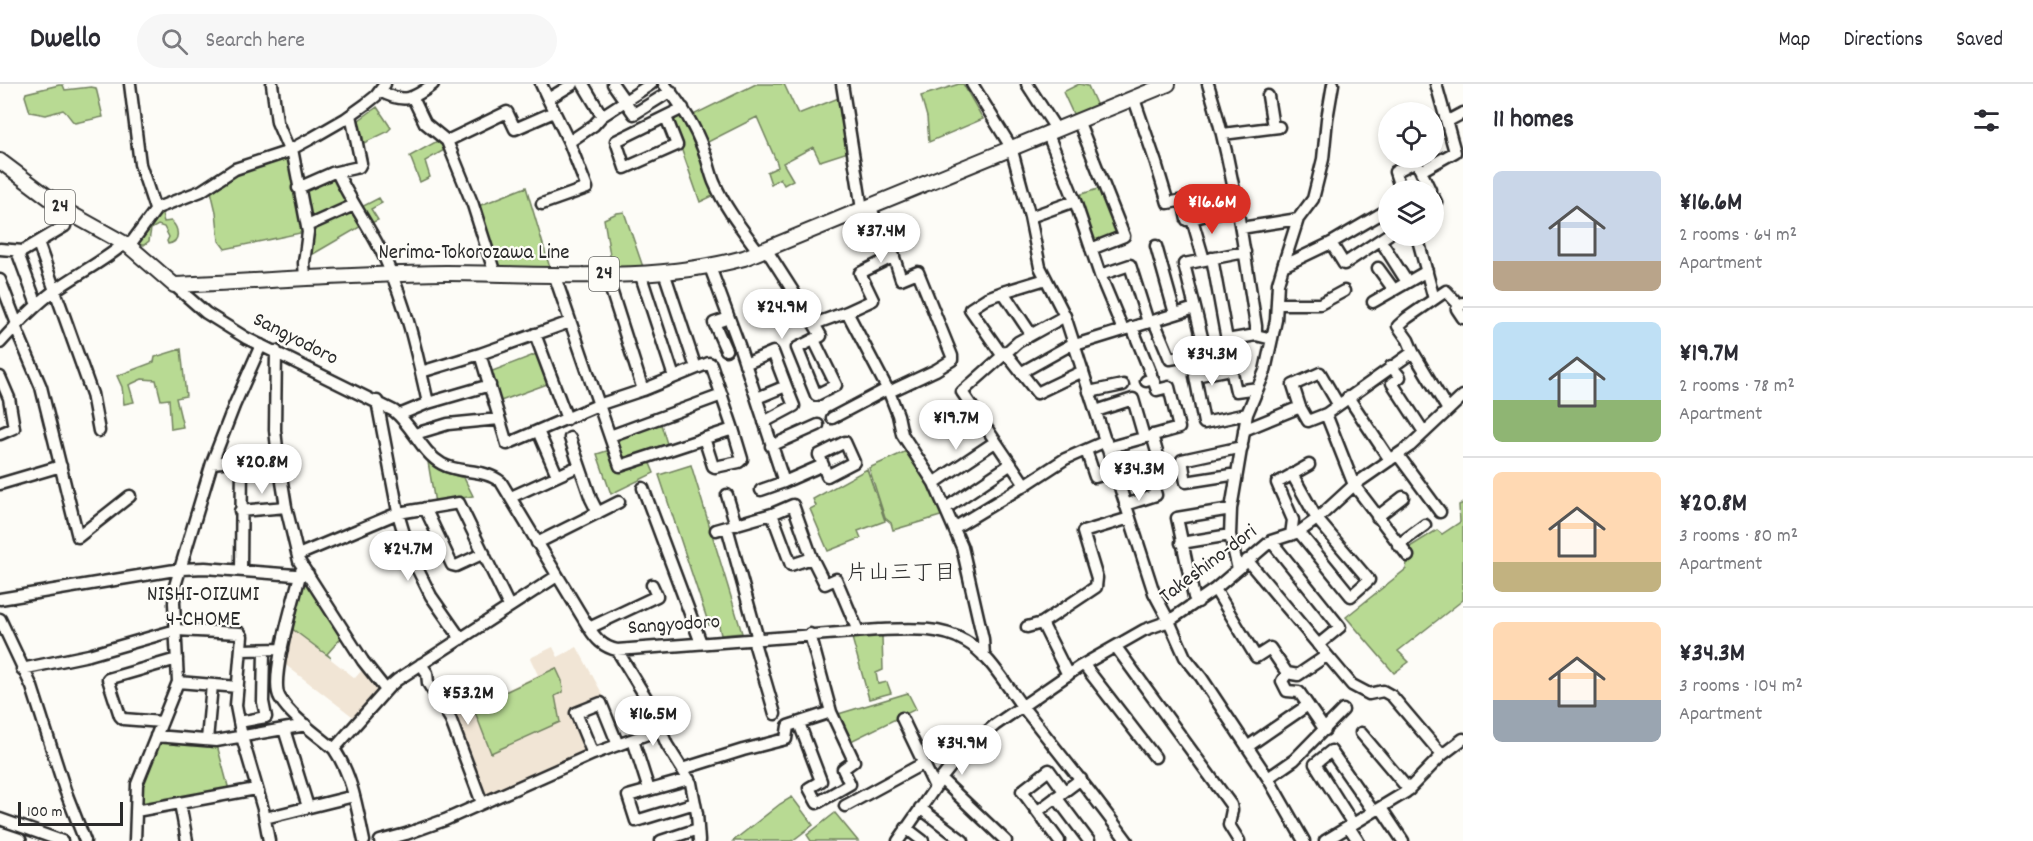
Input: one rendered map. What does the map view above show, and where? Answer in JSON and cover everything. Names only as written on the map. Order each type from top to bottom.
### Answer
[{"type":"highway","points":[[0,835],[18,841]]},
{"type":"main road","name":"Nerima-Tokorozawa Line","points":[[174,285],[391,274],[606,274],[664,272],[710,267],[762,250],[1134,99],[1147,88],[1168,84]]},
{"type":"main road","name":"24","points":[[0,161],[68,212],[127,245],[174,285]]},
{"type":"street","points":[[130,84],[140,164],[155,209]]},
{"type":"street","points":[[272,84],[277,122],[290,150],[307,226],[305,278]]},
{"type":"street","points":[[0,343],[37,305],[56,290],[127,245],[155,209],[201,190],[235,169],[290,150],[351,115],[382,88],[395,98],[413,98],[433,84]]},
{"type":"street","points":[[541,84],[569,142],[587,188],[542,204]]},
{"type":"street","points":[[548,99],[573,84]]},
{"type":"street","points":[[583,84],[602,116]]},
{"type":"street","points":[[613,84],[634,114],[667,88],[683,108],[704,150],[714,182],[734,221],[762,250],[821,336],[814,339],[797,348],[816,395],[836,385],[814,339]]},
{"type":"street","points":[[569,142],[594,126],[602,116],[651,84]]},
{"type":"street","points":[[832,418],[936,370],[952,360],[918,272],[902,279],[890,245],[866,207],[842,84]]},
{"type":"street","points":[[972,84],[1011,147],[1030,217],[1040,267],[1065,316],[1075,344],[1154,593],[1185,657],[1201,677],[1268,778],[1304,841]]},
{"type":"street","points":[[954,528],[1065,459],[1086,450],[1179,428],[1169,387],[1157,390],[1153,379],[1148,378],[1128,329],[1100,276],[1052,131],[1027,84]]},
{"type":"street","points":[[1208,84],[1223,134],[1238,208],[1256,335]]},
{"type":"street","points":[[1238,569],[1230,535],[1247,414],[1265,370],[1276,320],[1278,283],[1283,266],[1298,219],[1314,199],[1323,159],[1333,84]]},
{"type":"street","points":[[1421,171],[1455,152],[1436,84]]},
{"type":"street","points":[[1223,134],[1276,127],[1268,96]]},
{"type":"street","points":[[413,98],[425,123],[447,141],[473,205],[495,274]]},
{"type":"street","points":[[1134,99],[1168,204],[1183,200],[1187,220],[1212,212],[1238,208]]},
{"type":"street","points":[[666,117],[676,146],[625,168],[616,141],[683,108]]},
{"type":"street","points":[[447,141],[507,112],[515,129],[554,112]]},
{"type":"street","points":[[1448,121],[1463,113]]},
{"type":"street","points":[[298,188],[337,172],[359,167],[361,164],[351,115]]},
{"type":"street","points":[[1078,120],[1124,236],[1092,249]]},
{"type":"street","points":[[1398,180],[1395,172],[1416,161],[1425,180]]},
{"type":"street","points":[[337,172],[386,260],[410,323],[428,403]]},
{"type":"street","points":[[1030,217],[1075,201]]},
{"type":"street","points":[[307,226],[354,206]]},
{"type":"street","points":[[0,249],[23,251],[38,243],[65,226],[68,212]]},
{"type":"street","points":[[1283,266],[1331,243],[1378,215]]},
{"type":"street","points":[[1192,219],[1208,259],[1227,340],[1256,335],[1272,339]]},
{"type":"street","points":[[1240,228],[1298,219]]},
{"type":"street","points":[[1331,243],[1344,264],[1378,242]]},
{"type":"street","points":[[38,243],[92,394],[99,431]]},
{"type":"street","points":[[1156,246],[1176,314]]},
{"type":"street","points":[[1389,246],[1407,282]]},
{"type":"street","points":[[1420,246],[1434,299]]},
{"type":"street","points":[[17,251],[37,305]]},
{"type":"street","points":[[1163,270],[1245,252]]},
{"type":"street","points":[[814,324],[873,300],[860,273],[894,256]]},
{"type":"street","points":[[1184,264],[1205,350]]},
{"type":"street","points":[[1100,276],[1130,266],[1151,321],[1170,359],[1181,357]]},
{"type":"street","points":[[710,267],[746,364],[784,482]]},
{"type":"street","points":[[1378,268],[1394,290]]},
{"type":"street","points":[[1373,302],[1426,271]]},
{"type":"street","points":[[664,272],[694,362]]},
{"type":"street","points":[[640,273],[674,377]]},
{"type":"street","points":[[554,274],[620,466],[733,429]]},
{"type":"street","points":[[606,274],[643,390]]},
{"type":"street","points":[[1047,279],[987,298],[970,309],[1037,393],[1083,371]]},
{"type":"street","points":[[0,280],[41,387],[78,537],[130,496]]},
{"type":"street","name":"Sangyodoro","points":[[174,285],[206,313],[246,338],[377,401],[399,415],[428,453],[441,464],[493,476],[501,482],[589,628],[600,643],[610,649],[902,629],[942,632],[964,640],[984,657],[1127,841]]},
{"type":"street","points":[[1277,304],[1320,304],[1344,291]]},
{"type":"street","points":[[1448,410],[1398,326],[1446,291],[1462,304],[1457,309],[1463,318]]},
{"type":"street","points":[[1003,292],[1031,333]]},
{"type":"street","points":[[1022,372],[1075,344],[1195,308]]},
{"type":"street","points":[[846,312],[888,391],[898,414],[903,435],[934,483],[946,508],[964,555],[983,639],[984,657]]},
{"type":"street","points":[[1025,485],[962,392],[1004,353],[1031,333],[1065,316]]},
{"type":"street","points":[[729,318],[714,323],[721,353],[739,345]]},
{"type":"street","points":[[421,372],[570,322]]},
{"type":"street","points":[[535,334],[567,419]]},
{"type":"street","points":[[135,841],[137,784],[178,682],[175,586],[212,463],[261,345]]},
{"type":"street","points":[[276,351],[278,457],[286,507],[302,567],[363,661],[386,690]]},
{"type":"street","points":[[746,364],[773,352],[794,406],[764,422]]},
{"type":"street","points":[[1413,352],[1343,400],[1326,414],[1308,421],[1300,407],[1293,385],[1320,373],[1343,400],[1394,458],[1440,512]]},
{"type":"street","points":[[480,354],[507,444],[598,405],[643,390],[709,363],[722,395],[742,459],[739,462],[715,467],[704,438]]},
{"type":"street","points":[[1391,366],[1400,378],[1392,383],[1424,432]]},
{"type":"street","points":[[1247,414],[1204,423],[1195,376],[1231,369],[1236,391],[1258,388]]},
{"type":"street","points":[[0,377],[9,398],[14,428],[0,434]]},
{"type":"street","points":[[399,415],[428,403],[490,385]]},
{"type":"street","points":[[1089,392],[1123,385]]},
{"type":"street","points":[[757,398],[786,386]]},
{"type":"street","points":[[610,436],[722,395]]},
{"type":"street","name":"Takeshino-dori","points":[[898,841],[959,756],[978,739],[1084,665],[1144,630],[1169,621],[1198,602],[1271,541],[1295,534],[1317,519],[1354,485],[1410,446],[1463,396]]},
{"type":"street","points":[[1095,411],[1133,399],[1158,459],[1146,463],[1156,495],[1125,505]]},
{"type":"street","points":[[377,401],[398,513],[410,554],[431,596],[461,639]]},
{"type":"street","points":[[1244,430],[1300,407]]},
{"type":"street","points":[[1326,414],[1354,485],[1408,556]]},
{"type":"street","points":[[415,434],[448,424],[500,418]]},
{"type":"street","points":[[771,446],[818,425]]},
{"type":"street","points":[[538,431],[557,475]]},
{"type":"street","points":[[570,438],[597,513]]},
{"type":"street","points":[[934,483],[995,442]]},
{"type":"street","points":[[1237,474],[1186,482],[1182,460],[1242,447]]},
{"type":"street","points":[[1086,450],[1095,477],[1115,471]]},
{"type":"street","points":[[212,463],[278,457]]},
{"type":"street","points":[[241,570],[242,460]]},
{"type":"street","points":[[946,508],[1011,464]]},
{"type":"street","points":[[761,490],[823,465]]},
{"type":"street","points":[[1293,474],[1317,519],[1369,580],[1351,596],[1295,534],[1293,520],[1276,483],[1309,465]]},
{"type":"street","points":[[0,484],[61,466]]},
{"type":"street","points":[[511,497],[579,466]]},
{"type":"street","points":[[643,488],[700,643]]},
{"type":"street","points":[[727,495],[731,526],[774,714]]},
{"type":"street","points":[[1377,517],[1403,497]]},
{"type":"street","points":[[537,543],[619,502]]},
{"type":"street","points":[[0,599],[181,569],[241,570],[302,567],[398,513],[459,503],[509,606]]},
{"type":"street","points":[[716,530],[772,514],[793,505],[812,558],[825,584],[836,579],[858,631]]},
{"type":"street","points":[[240,511],[286,507]]},
{"type":"street","points":[[425,508],[452,565],[456,566],[483,553]]},
{"type":"street","points":[[1198,602],[1194,597],[1177,518],[1232,509]]},
{"type":"street","points":[[772,514],[791,566],[812,558]]},
{"type":"street","points":[[1027,627],[1042,624],[1096,587],[1097,578],[1083,532],[1130,518]]},
{"type":"street","points":[[1398,545],[1425,525]]},
{"type":"street","points":[[1181,543],[1230,535]]},
{"type":"street","points":[[1271,541],[1340,627],[1317,645]]},
{"type":"street","points":[[1247,561],[1326,656],[1358,689],[1369,694],[1383,691],[1392,696],[1442,754]]},
{"type":"street","points":[[302,567],[278,667],[278,696],[306,725],[334,749],[348,775],[364,841]]},
{"type":"street","points":[[334,749],[397,680],[557,576]]},
{"type":"street","points":[[589,628],[657,596],[652,585]]},
{"type":"street","points":[[1215,589],[1256,657],[1270,648],[1287,673],[1298,675],[1326,656]]},
{"type":"street","points":[[0,619],[41,711],[65,790],[85,841]]},
{"type":"street","points":[[1042,624],[1068,675]]},
{"type":"street","points":[[22,669],[89,656],[176,630],[240,633],[242,636],[236,706],[269,841]]},
{"type":"street","points":[[799,723],[821,781],[809,788],[816,803],[850,784],[843,769],[854,761],[831,712],[810,634]]},
{"type":"street","points":[[1116,647],[1231,805],[1229,825],[1239,841]]},
{"type":"street","points":[[241,650],[282,650]]},
{"type":"street","points":[[239,722],[266,717],[263,702],[264,650]]},
{"type":"street","points":[[617,650],[648,700],[670,751],[689,779],[696,803],[699,841]]},
{"type":"street","points":[[162,722],[123,719],[108,679],[177,659]]},
{"type":"street","points":[[422,664],[427,673],[428,683],[450,718],[482,803]]},
{"type":"street","points":[[1084,665],[1155,757]]},
{"type":"street","points":[[1287,673],[1282,681],[1287,691],[1299,692],[1325,730]]},
{"type":"street","points":[[178,682],[238,687]]},
{"type":"street","points":[[207,740],[212,685]]},
{"type":"street","points":[[593,754],[576,713],[601,703],[618,745]]},
{"type":"street","points":[[1247,747],[1308,705]]},
{"type":"street","points":[[1268,778],[1294,760],[1343,711]]},
{"type":"street","points":[[682,769],[786,739],[788,726],[831,712]]},
{"type":"street","points":[[902,718],[924,763],[938,783],[1006,841]]},
{"type":"street","points":[[156,736],[216,741],[306,725]]},
{"type":"street","points":[[284,729],[308,807]]},
{"type":"street","points":[[380,841],[445,820],[593,754],[661,729]]},
{"type":"street","points":[[1361,733],[1409,790]]},
{"type":"street","points":[[1325,841],[1409,790],[1442,754],[1463,739]]},
{"type":"street","points":[[633,740],[649,790]]},
{"type":"street","points":[[1358,841],[1315,764],[1331,751],[1399,840]]},
{"type":"street","points":[[845,806],[924,763]]},
{"type":"street","points":[[1059,841],[1022,791],[1049,770],[1060,794],[1089,841]]},
{"type":"street","points":[[689,779],[628,796],[636,821],[696,803]]},
{"type":"street","points":[[1038,811],[1081,779]]},
{"type":"street","points":[[136,810],[256,789]]},
{"type":"street","points":[[265,818],[354,796]]},
{"type":"street","points":[[180,803],[187,841]]},
{"type":"street","points":[[920,808],[963,841]]},
{"type":"street","points":[[0,819],[62,841]]},
{"type":"street","points":[[906,828],[923,841]]},
{"type":"street","points":[[661,841],[698,829]]},
{"type":"shaded area","points":[[291,628],[355,678],[362,670],[364,671],[379,689],[356,719],[283,663]]},
{"type":"shaded area","points":[[553,647],[558,657],[577,647],[604,697],[572,712],[589,751],[484,798],[453,715],[538,675],[530,658]]},
{"type":"green space","points":[[756,84],[784,84],[798,114],[841,97],[848,152],[820,161],[813,147],[783,163],[793,180],[784,185],[780,178],[771,184],[767,172],[778,167],[757,117],[704,144],[691,116]]},
{"type":"green space","points":[[963,84],[983,119],[929,142],[927,117],[921,96]]},
{"type":"green space","points":[[1079,84],[1088,86],[1097,106],[1074,116],[1063,92]]},
{"type":"green space","points":[[63,85],[65,90],[96,88],[103,117],[75,123],[63,110],[46,115],[30,112],[26,93]]},
{"type":"green space","points":[[377,107],[391,128],[364,143],[359,120]]},
{"type":"green space","points":[[680,114],[685,117],[717,194],[700,202],[673,125],[673,117]]},
{"type":"green space","points":[[441,139],[446,149],[425,161],[430,177],[420,182],[410,156]]},
{"type":"green space","points":[[290,156],[305,232],[225,249],[219,241],[211,191],[236,172]]},
{"type":"green space","points":[[333,176],[348,202],[311,220],[308,218],[303,189]]},
{"type":"green space","points":[[526,187],[550,268],[496,267],[476,207]]},
{"type":"green space","points":[[1101,188],[1120,233],[1096,243],[1092,242],[1075,196]]},
{"type":"green space","points":[[379,198],[382,203],[371,209],[378,220],[369,224],[368,222],[308,257],[311,230]]},
{"type":"green space","points":[[161,211],[164,222],[171,221],[176,227],[177,238],[168,244],[169,237],[164,227],[158,225],[151,229],[149,241],[144,245],[139,245],[137,242]]},
{"type":"green space","points":[[624,212],[643,267],[612,267],[604,219]]},
{"type":"green space","points":[[181,349],[186,396],[176,398],[183,427],[171,429],[169,399],[161,400],[156,380],[142,379],[129,385],[134,402],[124,404],[122,387],[117,376],[154,362],[155,357]]},
{"type":"green space","points":[[539,353],[550,383],[498,402],[490,372]]},
{"type":"green space","points":[[660,421],[668,447],[623,462],[615,438]]},
{"type":"green space","points":[[610,450],[618,472],[649,461],[654,473],[611,494],[597,454]]},
{"type":"green space","points":[[909,450],[944,515],[893,530],[891,523],[885,518],[869,468]]},
{"type":"green space","points":[[428,462],[443,472],[464,478],[473,496],[435,503]]},
{"type":"green space","points":[[691,465],[742,633],[721,635],[718,622],[709,625],[659,475]]},
{"type":"green space","points":[[867,469],[885,521],[858,531],[861,538],[828,551],[810,509],[816,506],[813,499]]},
{"type":"green space","points":[[1463,503],[1463,600],[1398,651],[1409,662],[1394,673],[1346,617],[1406,569],[1408,556],[1413,560],[1408,548],[1437,530],[1442,534],[1460,522],[1459,505]]},
{"type":"green space","points":[[303,579],[306,579],[342,637],[327,654],[331,658],[291,628]]},
{"type":"green space","points":[[882,636],[883,670],[876,673],[878,684],[887,682],[891,693],[869,699],[852,638]]},
{"type":"green space","points":[[556,668],[562,681],[563,692],[555,696],[560,722],[491,753],[473,707]]},
{"type":"green space","points":[[908,693],[916,709],[849,742],[835,715]]},
{"type":"green space","points":[[161,740],[217,745],[229,790],[142,806],[139,804],[141,784],[157,742]]},
{"type":"green space","points":[[792,797],[813,825],[792,841],[733,841],[780,804]]},
{"type":"green space","points":[[835,813],[858,841],[811,841],[807,835]]},
{"type":"district","name":"片山三丁目","points":[[901,574]]},
{"type":"district","name":"NISHI-OIZUMI 4-CHOME","points":[[203,608]]}]
